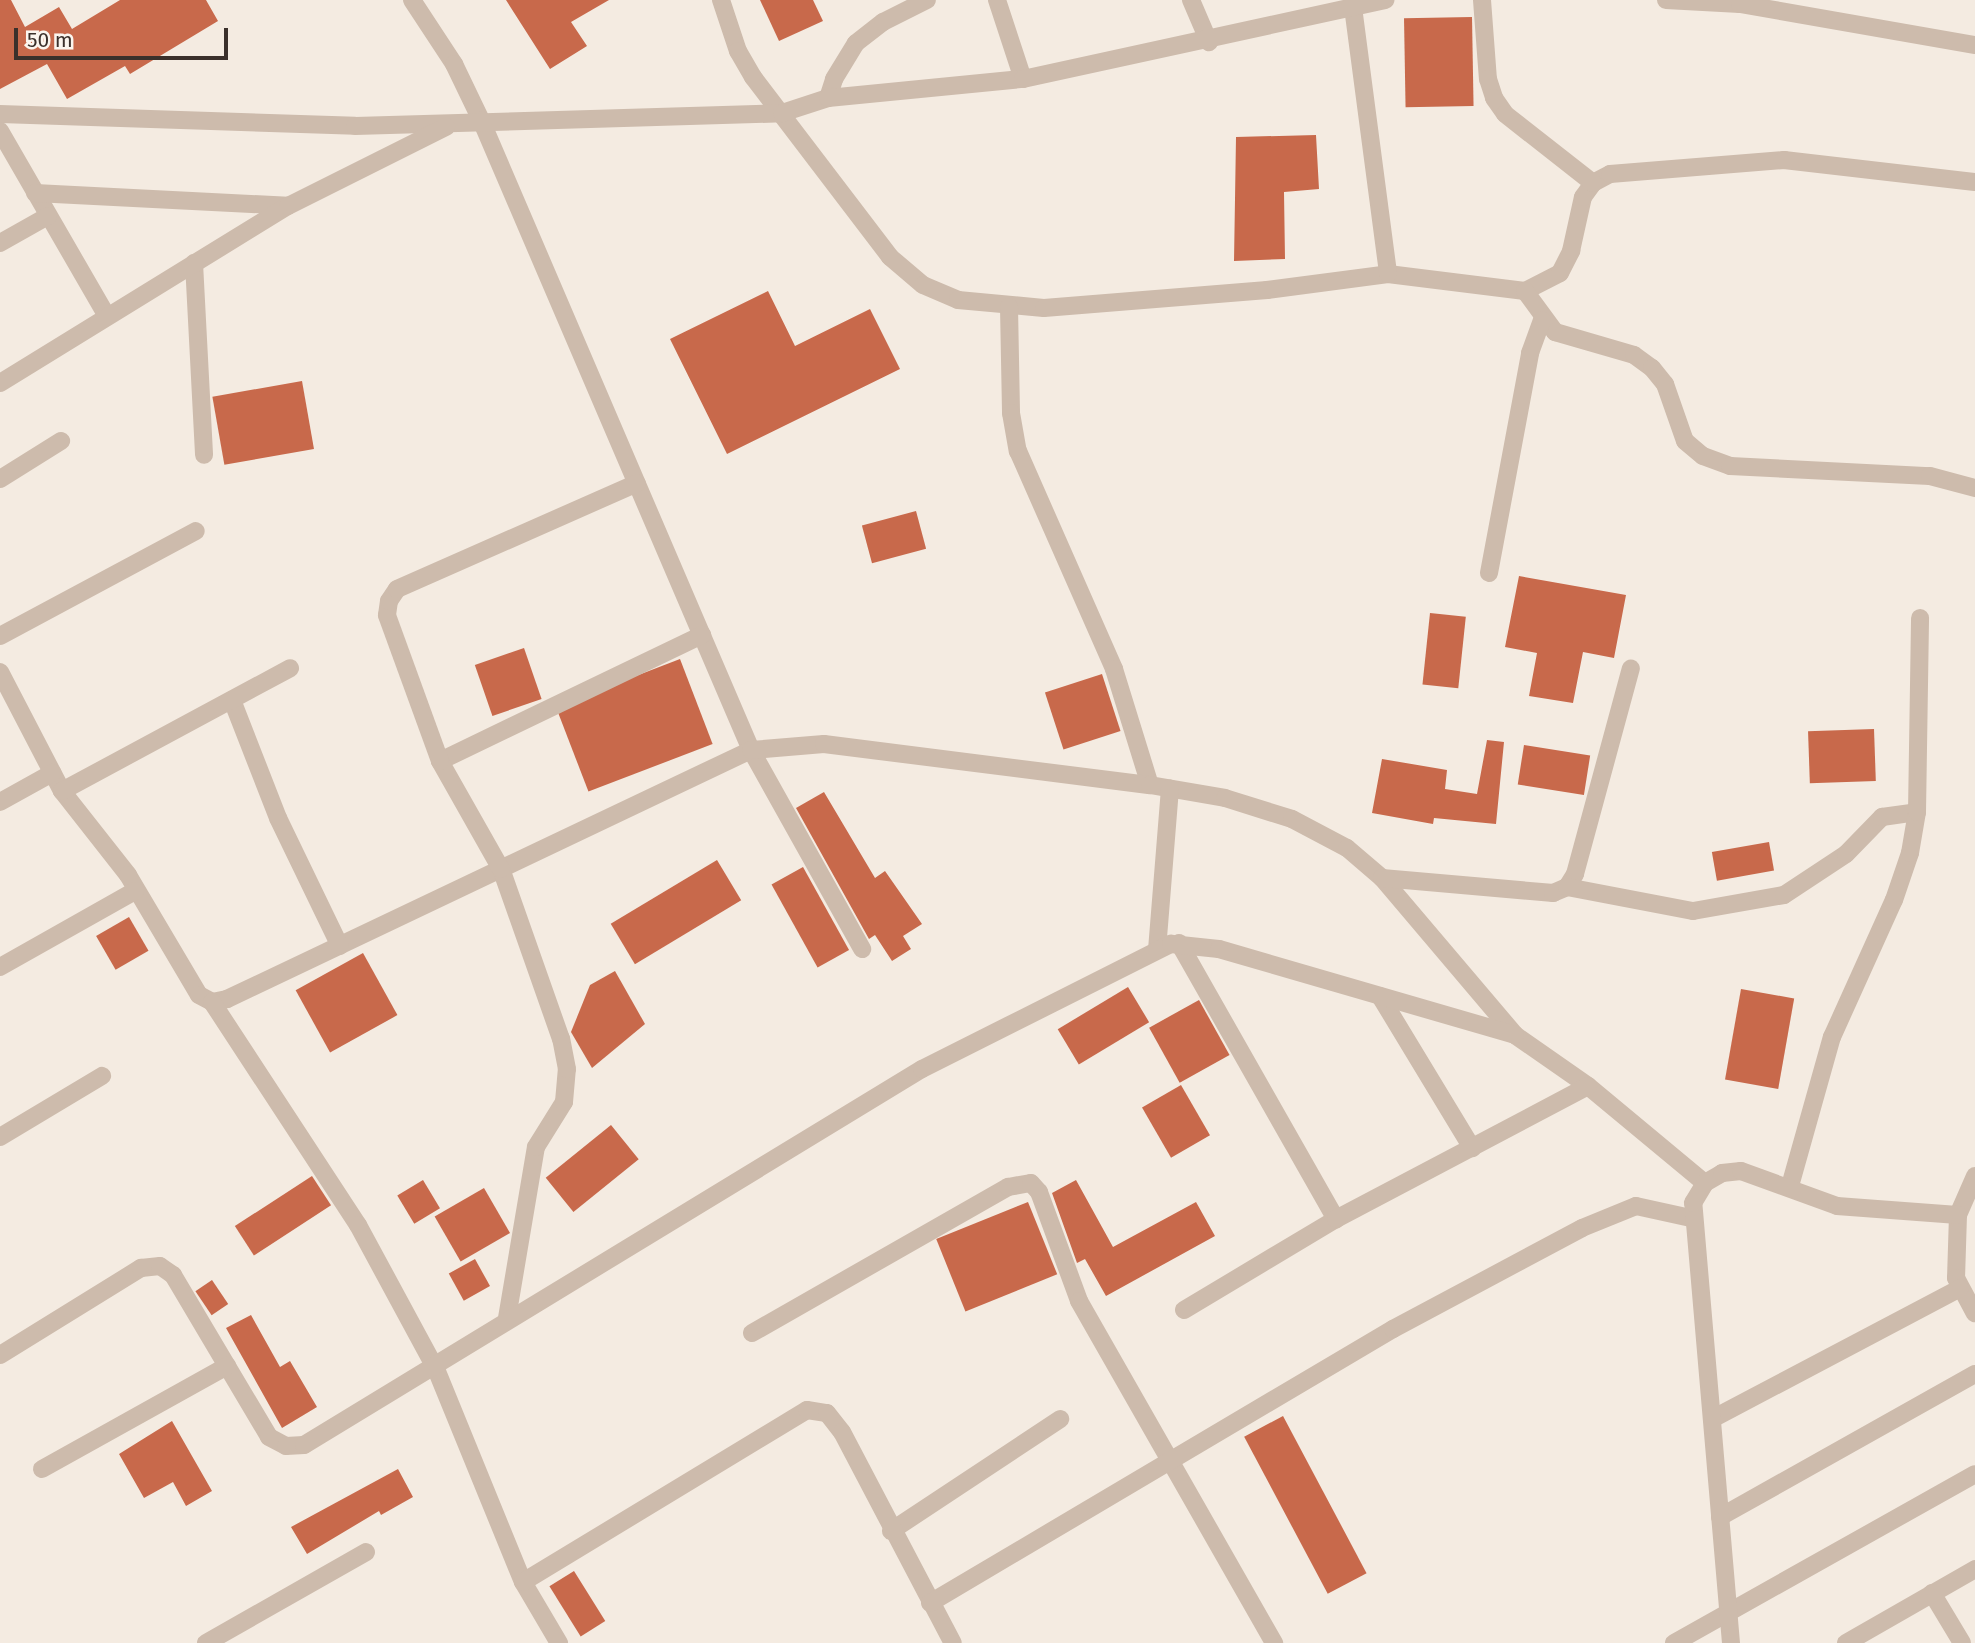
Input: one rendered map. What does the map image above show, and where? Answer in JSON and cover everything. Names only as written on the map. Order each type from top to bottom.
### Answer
[{"type":"street","points":[[412,0],[454,64],[481,120],[751,750],[862,949]]},
{"type":"street","points":[[721,0],[746,66],[905,272],[958,300],[1009,307],[1267,290],[1388,274],[1525,291],[1560,273],[1571,250],[1583,197],[1593,183],[1610,174],[1784,160],[1975,182]]},
{"type":"street","points":[[828,98],[834,79],[856,43],[883,22],[927,0]]},
{"type":"street","points":[[998,0],[1023,79]]},
{"type":"street","points":[[1191,0],[1209,42]]},
{"type":"street","points":[[0,114],[355,126],[452,124],[481,120],[782,113],[828,98],[1023,79],[1209,42],[1386,0]]},
{"type":"street","points":[[1482,0],[1488,79],[1494,98],[1505,114],[1593,183]]},
{"type":"street","points":[[1666,0],[1763,8],[1975,45]]},
{"type":"street","points":[[1353,7],[1388,274]]},
{"type":"street","points":[[0,383],[288,206],[452,124]]},
{"type":"street","points":[[0,131],[107,316]]},
{"type":"street","points":[[35,193],[288,206]]},
{"type":"street","points":[[0,243],[48,216]]},
{"type":"street","points":[[194,263],[204,455]]},
{"type":"street","points":[[1525,291],[1542,320],[1555,332],[1634,355],[1652,368],[1665,384],[1685,441],[1703,456],[1730,466],[1930,477],[1975,488]]},
{"type":"street","points":[[1009,307],[1011,414],[1018,451],[1114,669],[1150,785]]},
{"type":"street","points":[[1489,573],[1530,353],[1542,320]]},
{"type":"street","points":[[0,480],[61,441]]},
{"type":"street","points":[[507,1318],[536,1147],[564,1102],[566,1069],[561,1040],[501,869],[440,761],[387,615],[389,601],[397,589],[637,483]]},
{"type":"street","points":[[0,636],[196,531]]},
{"type":"street","points":[[1790,1186],[1828,1048],[1894,901],[1917,813],[1920,618]]},
{"type":"street","points":[[440,761],[702,635]]},
{"type":"street","points":[[62,791],[290,668]]},
{"type":"street","points":[[1382,878],[1553,893],[1566,887],[1575,874],[1631,668]]},
{"type":"street","points":[[0,672],[5,692],[62,791],[128,875],[135,891],[199,995],[212,1002],[358,1225],[436,1369],[523,1582],[559,1643]]},
{"type":"street","points":[[232,699],[278,817],[340,946]]},
{"type":"street","points":[[212,1002],[226,999],[340,946],[751,750],[824,744],[1150,785],[1225,798],[1292,819],[1347,848],[1382,878],[1515,1035],[1588,1086],[1705,1183]]},
{"type":"street","points":[[0,803],[52,773]]},
{"type":"street","points":[[1157,950],[1170,789]]},
{"type":"street","points":[[1566,887],[1693,911],[1784,895],[1846,854],[1882,817],[1917,813]]},
{"type":"street","points":[[0,967],[135,891]]},
{"type":"street","points":[[0,1355],[141,1268],[160,1266],[173,1275],[269,1437],[286,1446],[303,1445],[436,1369],[507,1318],[922,1069],[1157,950],[1179,943],[1219,949],[1515,1035]]},
{"type":"street","points":[[1179,943],[1336,1219]]},
{"type":"street","points":[[1380,996],[1472,1147]]},
{"type":"street","points":[[0,1136],[102,1076]]},
{"type":"street","points":[[1184,1310],[1336,1219],[1588,1086]]},
{"type":"street","points":[[1731,1643],[1691,1218],[1705,1183],[1722,1173],[1741,1171],[1790,1186],[1837,1206],[1958,1215]]},
{"type":"street","points":[[1975,1176],[1958,1215],[1956,1278],[1975,1313]]},
{"type":"street","points":[[752,1333],[1008,1187],[1031,1183],[1039,1192],[1079,1301],[1274,1643]]},
{"type":"street","points":[[930,1603],[1393,1329],[1612,1213],[1636,1206],[1691,1218]]},
{"type":"street","points":[[1712,1419],[1960,1288]]},
{"type":"street","points":[[42,1469],[227,1366]]},
{"type":"street","points":[[1720,1517],[1975,1374]]},
{"type":"street","points":[[523,1582],[807,1410],[827,1413],[842,1432],[948,1642]]},
{"type":"street","points":[[891,1531],[1060,1419]]},
{"type":"street","points":[[1674,1643],[1727,1610],[1975,1474]]},
{"type":"street","points":[[206,1643],[366,1552]]},
{"type":"street","points":[[1846,1643],[1975,1569]]},
{"type":"street","points":[[1932,1593],[1962,1643]]},
{"type":"building","points":[[0,0],[11,0],[25,27],[59,7],[72,29],[120,0],[206,0],[218,21],[130,74],[125,66],[67,99],[47,64],[0,89]]},
{"type":"building","points":[[506,0],[609,0],[571,22],[587,46],[550,69]]},
{"type":"building","points":[[760,0],[813,0],[823,21],[779,41]]},
{"type":"building","points":[[1472,17],[1474,106],[1406,107],[1404,18]]},
{"type":"building","points":[[1316,135],[1319,189],[1284,192],[1285,259],[1234,261],[1236,137]]},
{"type":"building","points":[[768,291],[795,346],[870,309],[900,369],[727,454],[670,339]]},
{"type":"building","points":[[302,381],[314,449],[224,465],[212,397]]},
{"type":"building","points":[[916,511],[926,549],[872,563],[862,525]]},
{"type":"building","points":[[1519,576],[1626,595],[1614,658],[1583,652],[1573,703],[1529,696],[1537,653],[1505,647]]},
{"type":"building","points":[[1430,613],[1466,617],[1458,688],[1422,685]]},
{"type":"building","points":[[524,648],[542,699],[492,716],[475,665]]},
{"type":"building","points":[[680,659],[713,744],[588,792],[556,707]]},
{"type":"building","points":[[1102,674],[1121,731],[1063,750],[1045,693]]},
{"type":"building","points":[[1874,729],[1876,781],[1810,783],[1808,731]]},
{"type":"building","points":[[1487,740],[1504,742],[1496,824],[1434,818],[1433,824],[1372,813],[1382,759],[1447,770],[1445,789],[1477,794]]},
{"type":"building","points":[[1524,745],[1590,755],[1584,795],[1518,785]]},
{"type":"building","points":[[824,792],[875,878],[885,871],[922,924],[903,936],[911,949],[892,961],[875,935],[869,939],[796,808]]},
{"type":"building","points":[[1769,842],[1774,871],[1717,881],[1712,852]]},
{"type":"building","points":[[717,860],[741,900],[635,964],[611,924]]},
{"type":"building","points":[[803,867],[849,950],[818,968],[772,884]]},
{"type":"building","points":[[129,917],[148,951],[116,970],[96,936]]},
{"type":"building","points":[[363,953],[397,1015],[330,1052],[296,990]]},
{"type":"building","points":[[615,971],[645,1024],[592,1068],[571,1032],[590,985]]},
{"type":"building","points":[[1128,987],[1149,1022],[1079,1064],[1058,1029]]},
{"type":"building","points":[[1741,989],[1794,998],[1778,1089],[1725,1080]]},
{"type":"building","points":[[1199,1000],[1230,1055],[1180,1083],[1149,1028]]},
{"type":"building","points":[[1181,1085],[1210,1135],[1171,1158],[1142,1108]]},
{"type":"building","points":[[611,1125],[639,1159],[573,1212],[546,1178]]},
{"type":"building","points":[[312,1176],[331,1205],[254,1255],[235,1226]]},
{"type":"building","points":[[423,1180],[440,1208],[414,1224],[397,1195]]},
{"type":"building","points":[[1076,1180],[1113,1247],[1196,1202],[1215,1236],[1106,1296],[1085,1259],[1077,1263],[1052,1193]]},
{"type":"building","points":[[484,1188],[510,1233],[461,1262],[435,1216]]},
{"type":"building","points":[[1028,1202],[1057,1274],[965,1311],[936,1239]]},
{"type":"building","points":[[475,1259],[490,1286],[464,1301],[449,1274]]},
{"type":"building","points":[[212,1280],[228,1304],[212,1315],[195,1291]]},
{"type":"building","points":[[251,1315],[280,1367],[290,1361],[317,1407],[282,1428],[226,1328]]},
{"type":"building","points":[[1283,1416],[1367,1573],[1328,1594],[1244,1437]]},
{"type":"building","points":[[172,1421],[212,1491],[186,1506],[173,1482],[144,1498],[119,1454]]},
{"type":"building","points":[[398,1469],[413,1497],[381,1515],[379,1511],[307,1554],[291,1527]]},
{"type":"building","points":[[574,1571],[605,1621],[581,1636],[549,1586]]}]
